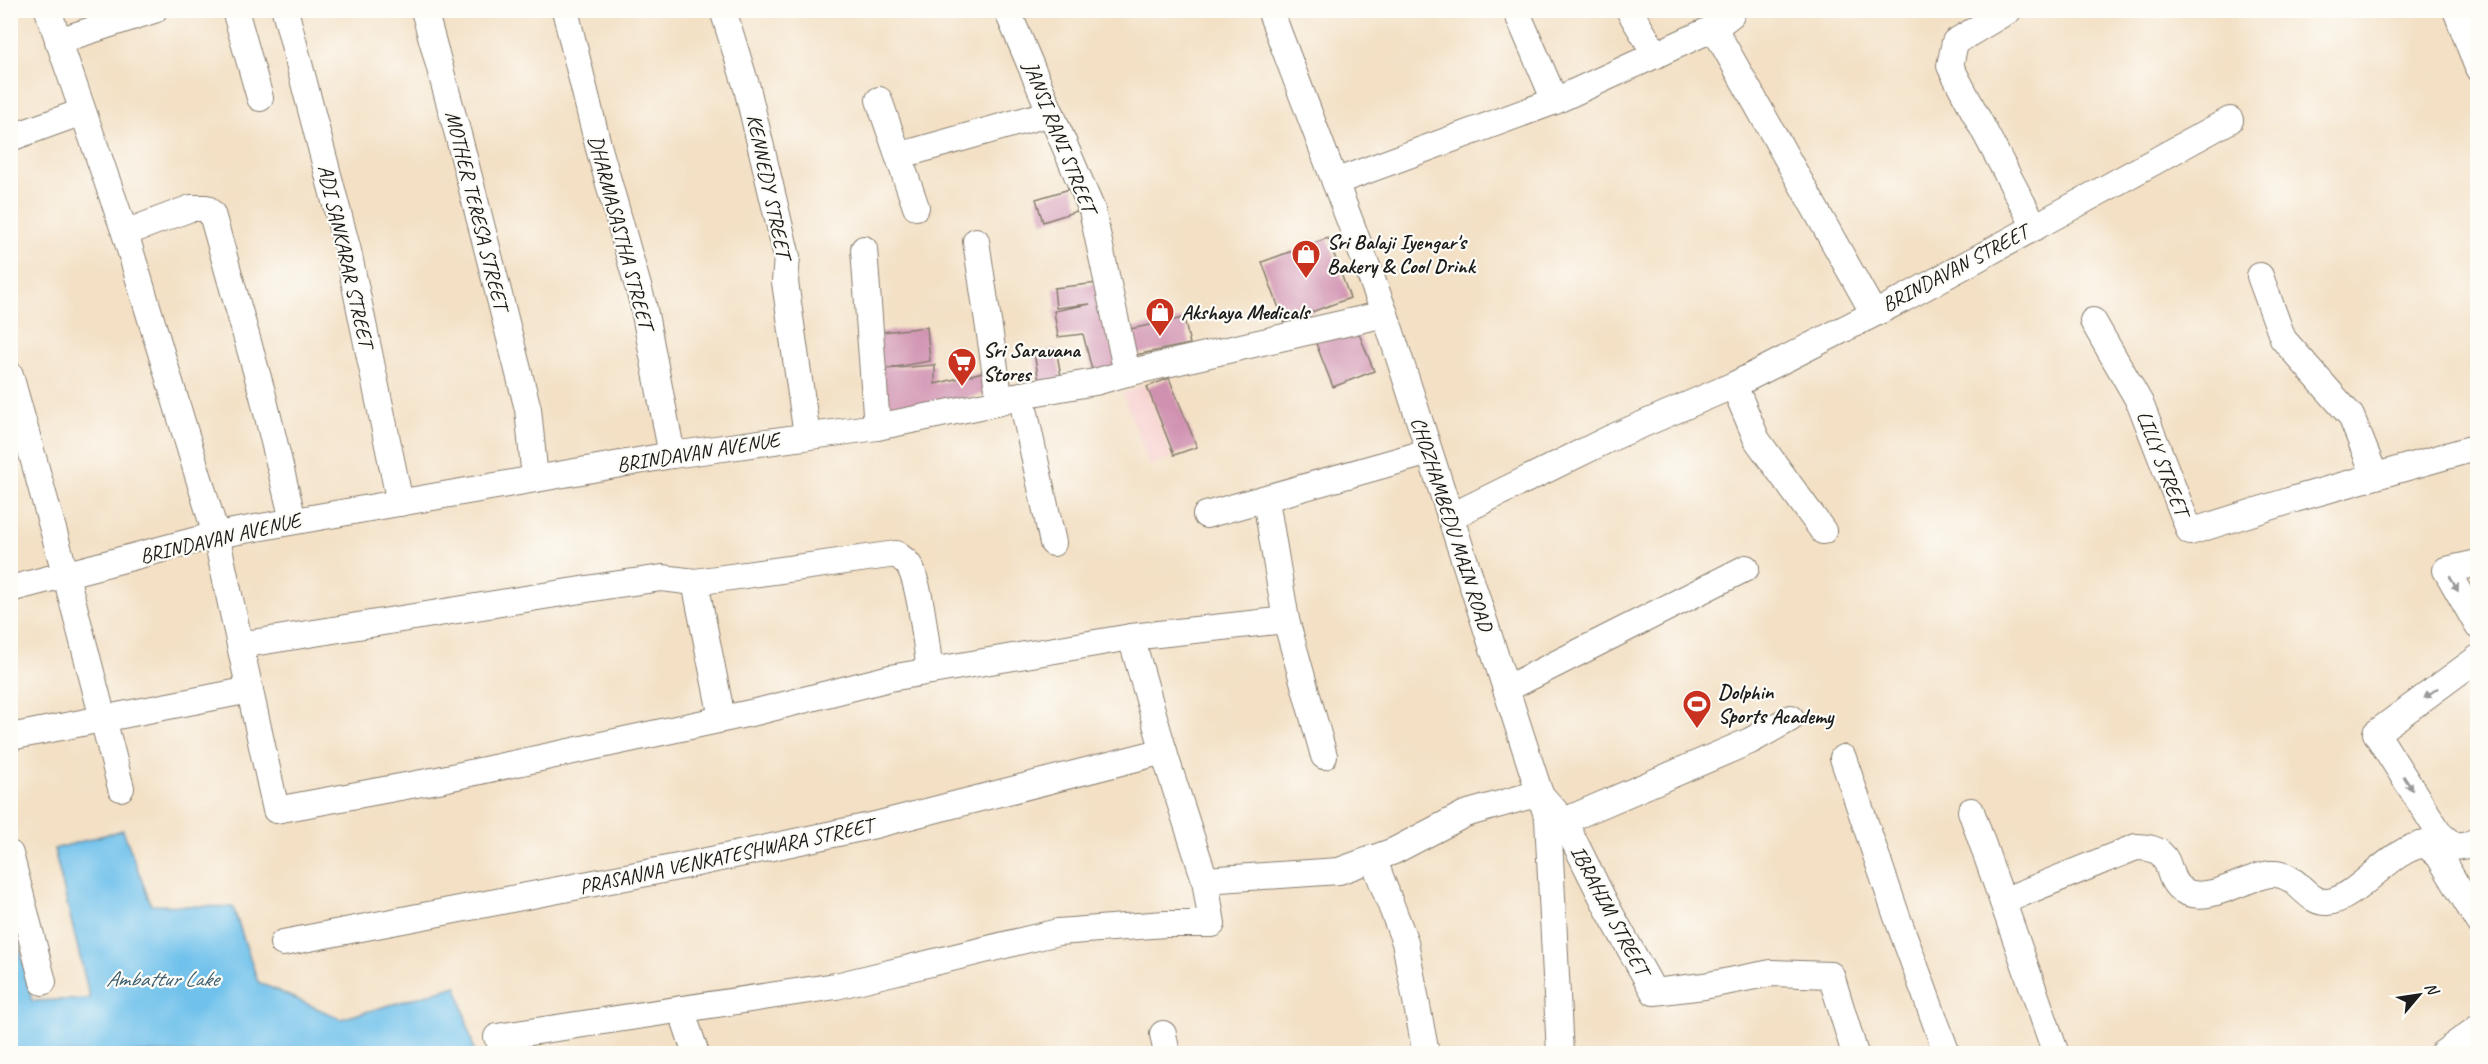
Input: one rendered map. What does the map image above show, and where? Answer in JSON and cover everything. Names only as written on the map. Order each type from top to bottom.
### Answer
[{"type":"street","points":[[48,10],[125,233],[216,535],[276,810],[438,780],[760,711],[890,678],[1131,637],[1286,620]]},
{"type":"street","points":[[58,41],[154,10]]},
{"type":"street","points":[[235,10],[260,98]]},
{"type":"street","name":"ADI SANKARAR STREET","points":[[285,10],[348,251],[400,502]]},
{"type":"street","name":"MOTHER TERESA STREET","points":[[424,10],[528,409],[536,479]]},
{"type":"street","name":"DHARMASASTHA STREET","points":[[565,10],[598,145],[643,304],[672,455]]},
{"type":"street","name":"KENNEDY STREET","points":[[723,10],[747,88],[787,257],[787,292],[807,436]]},
{"type":"street","name":"JANSI RANI STREET","points":[[1007,10],[1092,210],[1127,373]]},
{"type":"street","name":"CHOZHAMBEDU MAIN ROAD","points":[[1270,10],[1384,314],[1548,819],[1560,1053]]},
{"type":"street","points":[[1516,10],[1555,101]]},
{"type":"street","points":[[1629,10],[1656,55]]},
{"type":"street","name":"BRINDAVAN STREET","points":[[1450,517],[1611,438],[1734,385],[1873,312],[1903,299],[2035,227],[1950,66],[1955,42],[2009,10]]},
{"type":"street","points":[[2456,10],[2478,68]]},
{"type":"street","points":[[1335,182],[1555,101],[1656,55],[1723,19],[1873,312]]},
{"type":"street","points":[[879,100],[916,207]]},
{"type":"street","points":[[10,138],[82,112]]},
{"type":"street","points":[[898,156],[1051,113]]},
{"type":"street","points":[[2035,227],[2230,120]]},
{"type":"street","points":[[125,233],[191,208],[206,208],[212,214],[259,381],[293,520]]},
{"type":"street","points":[[976,241],[1011,398],[1053,543]]},
{"type":"street","points":[[864,249],[877,427]]},
{"type":"street","points":[[2260,276],[2283,339],[2351,416],[2375,476]]},
{"type":"street","name":"BRINDAVAN AVENUE","points":[[10,590],[216,535],[672,455],[877,427],[1095,382],[1384,314]]},
{"type":"street","name":"LILLY STREET","points":[[2093,321],[2140,403],[2190,532],[2478,447]]},
{"type":"street","points":[[10,375],[66,576],[121,788]]},
{"type":"street","points":[[1734,385],[1757,440],[1823,531]]},
{"type":"street","points":[[1206,515],[1266,500],[1429,452]]},
{"type":"street","points":[[1266,500],[1286,620],[1324,756]]},
{"type":"street","points":[[240,645],[662,578],[695,582],[896,554],[910,567],[930,671]]},
{"type":"street","points":[[2478,563],[2446,570],[2478,626]]},
{"type":"street","points":[[1506,689],[1746,568]]},
{"type":"street","points":[[695,582],[722,718]]},
{"type":"street","points":[[497,1037],[836,986],[1058,932],[1165,924],[1212,924],[1205,880],[1131,637]]},
{"type":"street","points":[[2478,657],[2376,733],[2440,834],[2455,847],[2468,845],[2478,840]]},
{"type":"street","points":[[10,737],[250,690]]},
{"type":"street","points":[[1564,821],[1749,741],[1791,718]]},
{"type":"street","name":"PRASANNA VENKATESHWARA STREET","points":[[283,943],[672,868],[875,825],[1164,750]]},
{"type":"street","points":[[1843,758],[1896,914],[1947,1053]]},
{"type":"street","points":[[1205,880],[1339,871],[1394,850],[1465,814],[1539,793]]},
{"type":"street","name":"IBRAHIM STREET","points":[[1539,793],[1564,821],[1609,911],[1654,992],[1704,986],[1771,973],[1831,975],[1855,1053]]},
{"type":"street","points":[[1971,811],[2056,1053]]},
{"type":"street","points":[[2003,901],[2126,851],[2151,847],[2161,853],[2183,891],[2210,894],[2270,874],[2288,876],[2319,900],[2326,902],[2347,894],[2406,849],[2424,844],[2439,856],[2478,921]]},
{"type":"street","points":[[10,854],[44,982]]},
{"type":"street","points":[[1373,858],[1405,942],[1426,1053]]},
{"type":"street","points":[[681,1009],[696,1053]]},
{"type":"street","points":[[2442,1053],[2478,1028]]},
{"type":"shaded area","points":[[1144,385],[1172,457],[1150,466],[1122,393]]},
{"type":"water","name":"Ambattur Lake","points":[[123,830],[151,905],[233,907],[258,982],[341,1019],[457,986],[475,1053],[11,1053],[11,908],[32,1001],[90,999],[54,849]]},
{"type":"building","points":[[1073,188],[1080,210],[1043,222],[1036,199]]},
{"type":"building","name":"Sri Balaji Iyengar's Bakery & Cool Drink","points":[[1328,238],[1350,298],[1284,322],[1262,262]]},
{"type":"building","points":[[1098,283],[1117,367],[1093,374],[1083,334],[1058,337],[1054,311],[1090,304],[1056,308],[1054,288]]},
{"type":"building","name":"Akshaya Medicals","points":[[1184,318],[1190,344],[1135,355],[1130,329]]},
{"type":"building","points":[[1356,326],[1374,371],[1333,387],[1315,341]]},
{"type":"building","points":[[927,327],[930,361],[884,369],[935,365],[935,384],[983,372],[989,393],[885,415],[873,333]]},
{"type":"building","points":[[1056,349],[1062,381],[1040,387],[1034,353]]},
{"type":"building","points":[[1169,378],[1197,447],[1174,455],[1147,387]]},
{"type":"place","name":"Sri Balaji Iyengar's Bakery & Cool Drink","points":[[1306,280]]},
{"type":"place","name":"Akshaya Medicals","points":[[1160,338]]},
{"type":"place","name":"Sri Saravana Stores","points":[[962,388]]},
{"type":"place","name":"Dolphin Sports Academy","points":[[1697,730]]}]
